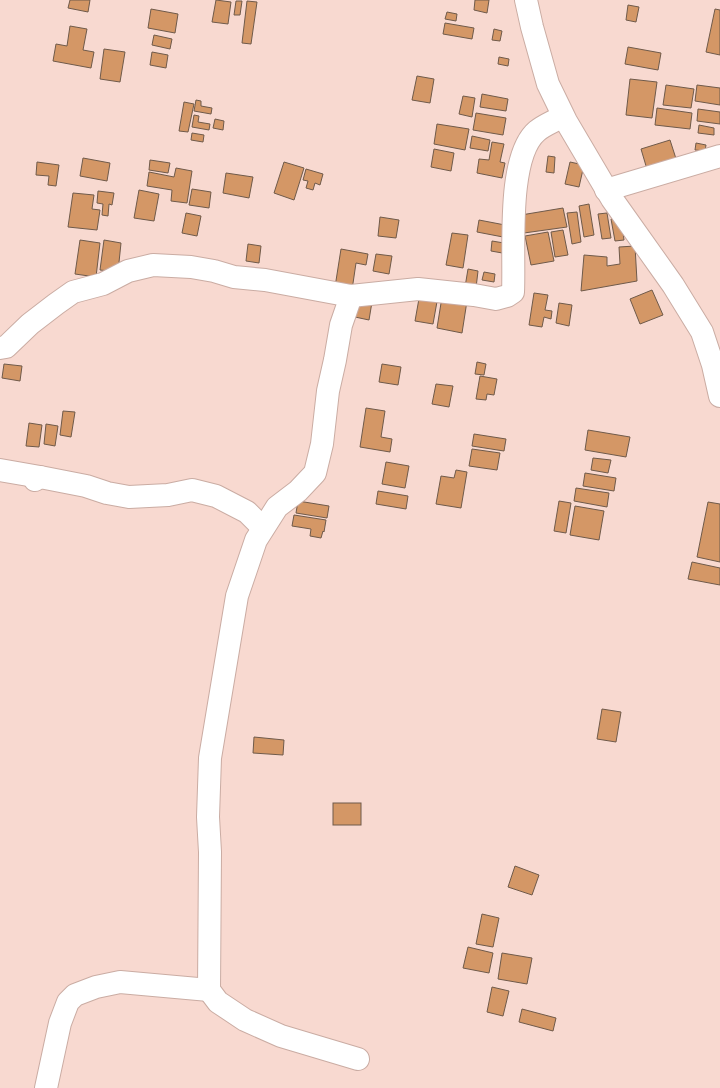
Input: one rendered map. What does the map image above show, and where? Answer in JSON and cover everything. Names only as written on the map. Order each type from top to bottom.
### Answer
[{"type":"street","points":[[526,0],[548,84],[563,116],[606,190],[673,285],[702,332],[713,365],[720,396]]},
{"type":"street","points":[[0,348],[6,347],[30,324],[73,292],[103,284],[128,272],[153,265],[191,267],[214,271],[234,277],[265,280],[352,296],[418,289],[496,299],[507,296],[513,292],[514,207],[515,190],[520,163],[525,149],[536,131],[563,116]]},
{"type":"street","points":[[606,190],[720,156]]},
{"type":"street","points":[[352,296],[341,324],[328,390],[322,444],[315,473],[298,491],[277,507],[263,528],[256,540],[237,596],[210,758],[208,817],[210,852],[209,990],[218,1002],[245,1020],[281,1036],[358,1059]]},
{"type":"street","points":[[0,470],[86,486],[107,493],[129,496],[168,495],[192,490],[216,496],[247,512],[263,528]]},
{"type":"street","points":[[46,1088],[60,1023],[68,1002],[75,995],[96,987],[120,982],[209,990]]},
{"type":"building","points":[[70,0],[90,0],[88,12],[68,8]]},
{"type":"building","points":[[216,0],[231,2],[228,24],[212,22]]},
{"type":"building","points":[[475,0],[489,0],[487,13],[474,10]]},
{"type":"building","points":[[236,1],[242,1],[240,15],[234,15]]},
{"type":"building","points":[[247,1],[257,2],[251,44],[242,43]]},
{"type":"building","points":[[628,5],[639,7],[636,22],[626,20]]},
{"type":"building","points":[[151,9],[178,14],[175,33],[148,28]]},
{"type":"building","points":[[715,9],[720,10],[720,55],[706,52]]},
{"type":"building","points":[[447,12],[457,14],[456,21],[445,19]]},
{"type":"building","points":[[445,23],[474,28],[472,39],[443,34]]},
{"type":"building","points":[[70,26],[87,29],[83,50],[94,52],[91,68],[53,61],[56,44],[67,46]]},
{"type":"building","points":[[494,29],[502,31],[500,41],[492,40]]},
{"type":"building","points":[[154,35],[172,39],[170,49],[152,45]]},
{"type":"building","points":[[628,47],[661,53],[658,70],[625,64]]},
{"type":"building","points":[[104,49],[125,52],[120,82],[100,79]]},
{"type":"building","points":[[152,52],[168,55],[166,68],[150,65]]},
{"type":"building","points":[[499,57],[509,59],[508,66],[498,64]]},
{"type":"building","points":[[417,76],[434,79],[430,103],[412,100]]},
{"type":"building","points":[[630,79],[657,82],[652,118],[626,115]]},
{"type":"building","points":[[666,85],[694,89],[691,108],[663,105]]},
{"type":"building","points":[[697,85],[720,88],[720,105],[695,101]]},
{"type":"building","points":[[482,94],[508,99],[506,111],[480,107]]},
{"type":"building","points":[[463,96],[475,98],[472,117],[459,114]]},
{"type":"building","points":[[196,100],[201,101],[201,106],[212,108],[211,114],[194,111]]},
{"type":"building","points":[[184,102],[194,104],[188,132],[179,131]]},
{"type":"building","points":[[657,108],[692,113],[690,129],[655,125]]},
{"type":"building","points":[[698,109],[720,112],[720,124],[697,121]]},
{"type":"building","points":[[476,113],[506,118],[503,135],[473,130]]},
{"type":"building","points":[[194,115],[199,116],[198,122],[210,124],[209,130],[192,127]]},
{"type":"building","points":[[215,119],[224,121],[223,130],[213,128]]},
{"type":"building","points":[[437,124],[469,129],[465,150],[434,144]]},
{"type":"building","points":[[699,125],[714,128],[714,135],[698,133]]},
{"type":"building","points":[[192,133],[204,135],[203,142],[191,140]]},
{"type":"building","points":[[472,136],[490,140],[488,151],[470,148]]},
{"type":"building","points":[[670,140],[679,168],[649,176],[641,149]]},
{"type":"building","points":[[492,142],[504,144],[500,162],[505,163],[502,178],[477,173],[479,159],[489,160]]},
{"type":"building","points":[[696,143],[706,145],[705,151],[695,150]]},
{"type":"building","points":[[434,149],[454,153],[451,171],[431,167]]},
{"type":"building","points":[[548,156],[555,157],[554,173],[546,172]]},
{"type":"building","points":[[83,158],[110,163],[107,181],[80,176]]},
{"type":"building","points":[[150,160],[170,163],[168,173],[149,170]]},
{"type":"building","points":[[37,162],[59,165],[56,186],[48,185],[49,176],[36,175]]},
{"type":"building","points":[[284,162],[304,168],[294,200],[274,193]]},
{"type":"building","points":[[570,162],[584,165],[579,187],[565,184]]},
{"type":"building","points":[[176,168],[192,171],[187,203],[171,201],[172,190],[147,186],[149,172],[174,177]]},
{"type":"building","points":[[306,169],[323,174],[320,185],[315,183],[313,190],[306,188],[308,181],[303,180]]},
{"type":"building","points":[[226,173],[253,177],[249,198],[223,193]]},
{"type":"building","points":[[192,189],[211,192],[209,208],[189,205]]},
{"type":"building","points":[[139,190],[159,194],[154,221],[134,218]]},
{"type":"building","points":[[98,191],[114,193],[112,205],[109,204],[108,216],[102,215],[103,204],[97,203]]},
{"type":"building","points":[[73,193],[94,195],[92,209],[100,210],[97,230],[68,227]]},
{"type":"building","points":[[589,204],[594,235],[584,237],[579,206]]},
{"type":"building","points":[[563,208],[567,227],[524,233],[521,215]]},
{"type":"building","points":[[577,212],[581,242],[572,244],[567,213]]},
{"type":"building","points":[[186,213],[201,216],[197,236],[182,233]]},
{"type":"building","points":[[607,213],[611,238],[602,239],[598,214]]},
{"type":"building","points":[[380,217],[399,220],[396,238],[378,236]]},
{"type":"building","points":[[621,217],[624,240],[615,241],[611,219]]},
{"type":"building","points":[[479,220],[505,225],[503,237],[477,232]]},
{"type":"building","points":[[563,230],[568,255],[555,257],[551,232]]},
{"type":"building","points":[[548,232],[554,261],[531,265],[525,236]]},
{"type":"building","points":[[452,233],[468,235],[463,268],[446,265]]},
{"type":"building","points":[[80,240],[100,243],[96,277],[75,274]]},
{"type":"building","points":[[104,240],[121,243],[118,272],[100,270]]},
{"type":"building","points":[[492,241],[510,244],[508,254],[491,251]]},
{"type":"building","points":[[248,244],[261,246],[259,263],[246,261]]},
{"type":"building","points":[[635,246],[637,281],[581,291],[584,255],[607,257],[607,266],[620,264],[619,247]]},
{"type":"building","points":[[341,249],[368,254],[366,265],[356,263],[352,290],[335,287]]},
{"type":"building","points":[[376,254],[392,256],[389,274],[373,271]]},
{"type":"building","points":[[468,269],[478,271],[476,288],[465,287]]},
{"type":"building","points":[[484,272],[495,274],[494,282],[482,280]]},
{"type":"building","points":[[652,290],[663,315],[640,324],[630,299]]},
{"type":"building","points":[[420,293],[438,296],[433,324],[415,321]]},
{"type":"building","points":[[534,293],[548,295],[545,310],[552,311],[551,319],[544,317],[542,327],[529,325]]},
{"type":"building","points":[[442,297],[467,301],[462,333],[437,328]]},
{"type":"building","points":[[358,300],[372,302],[369,320],[355,317]]},
{"type":"building","points":[[559,303],[572,305],[569,326],[556,323]]},
{"type":"building","points":[[477,362],[486,364],[484,375],[475,374]]},
{"type":"building","points":[[4,364],[22,366],[20,381],[2,378]]},
{"type":"building","points":[[382,364],[401,367],[398,385],[379,382]]},
{"type":"building","points":[[480,376],[497,379],[494,395],[487,394],[486,400],[476,399]]},
{"type":"building","points":[[436,384],[453,386],[449,407],[432,404]]},
{"type":"building","points":[[366,408],[385,411],[381,437],[392,439],[390,452],[360,447]]},
{"type":"building","points":[[63,411],[75,412],[71,437],[60,435]]},
{"type":"building","points":[[29,423],[42,425],[39,447],[26,446]]},
{"type":"building","points":[[46,424],[58,426],[55,446],[44,444]]},
{"type":"building","points":[[588,430],[630,437],[626,457],[585,450]]},
{"type":"building","points":[[474,434],[506,439],[504,451],[472,446]]},
{"type":"building","points":[[472,449],[500,453],[497,470],[469,466]]},
{"type":"building","points":[[593,458],[611,460],[608,473],[591,470]]},
{"type":"building","points":[[386,462],[409,466],[405,488],[382,484]]},
{"type":"building","points":[[456,470],[467,472],[461,508],[436,504],[441,476],[454,478]]},
{"type":"building","points":[[585,473],[616,478],[614,491],[583,486]]},
{"type":"building","points":[[576,488],[609,493],[607,507],[574,501]]},
{"type":"building","points":[[378,491],[408,496],[406,509],[376,504]]},
{"type":"building","points":[[298,501],[329,506],[327,518],[296,513]]},
{"type":"building","points":[[559,501],[571,503],[566,533],[554,531]]},
{"type":"building","points":[[708,502],[720,504],[720,562],[697,557]]},
{"type":"building","points":[[575,506],[604,511],[599,540],[570,535]]},
{"type":"building","points":[[294,515],[326,520],[324,532],[323,531],[321,538],[310,536],[311,529],[292,526]]},
{"type":"building","points":[[692,562],[720,568],[720,585],[688,579]]},
{"type":"building","points":[[602,709],[621,712],[616,742],[597,739]]},
{"type":"building","points":[[254,737],[284,740],[283,755],[253,753]]},
{"type":"building","points":[[333,803],[361,803],[361,825],[333,825]]},
{"type":"building","points":[[515,866],[539,875],[532,895],[508,887]]},
{"type":"building","points":[[482,914],[499,918],[493,947],[476,944]]},
{"type":"building","points":[[468,947],[493,953],[489,973],[463,968]]},
{"type":"building","points":[[502,953],[532,958],[527,984],[498,979]]},
{"type":"building","points":[[492,987],[509,991],[503,1016],[487,1012]]},
{"type":"building","points":[[522,1009],[556,1018],[553,1031],[519,1022]]}]
